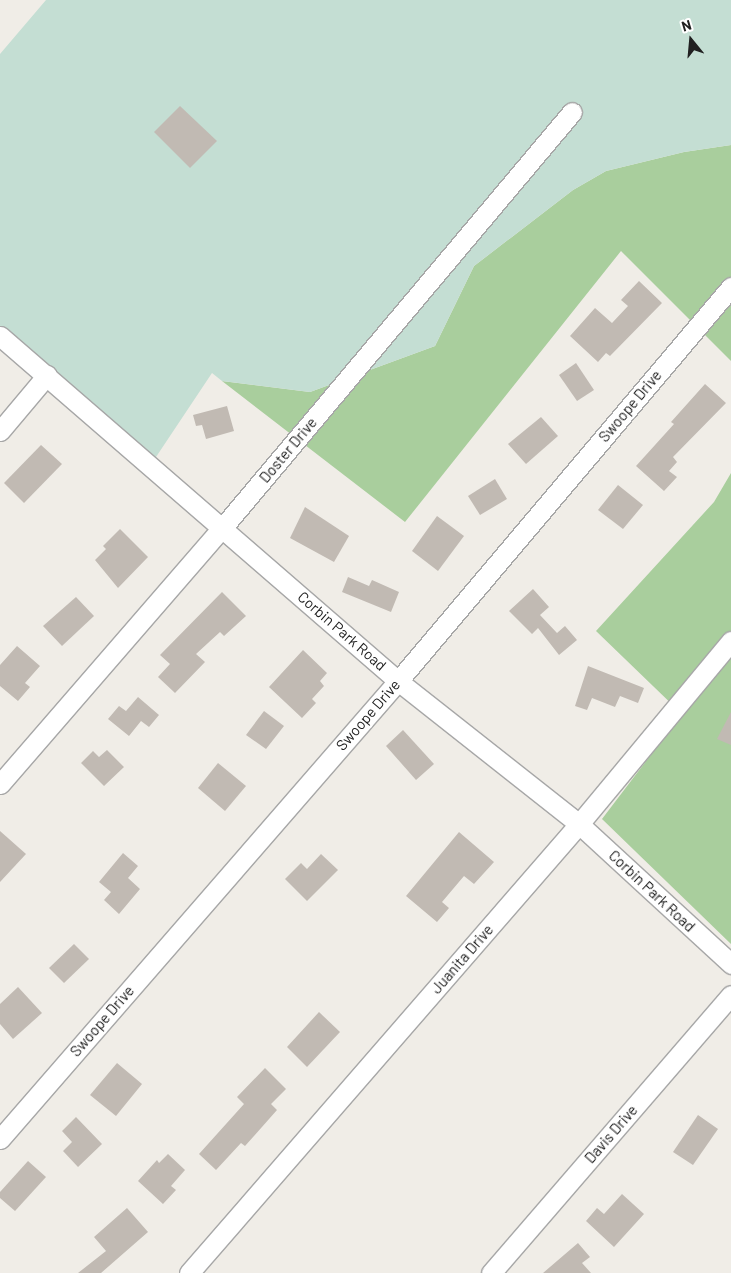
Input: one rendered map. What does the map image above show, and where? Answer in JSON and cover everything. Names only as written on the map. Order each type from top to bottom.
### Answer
[{"type":"street","name":"Doster Drive","points":[[0,784],[223,528],[572,112]]},
{"type":"street","name":"Swoope Drive","points":[[0,1139],[398,681],[731,287]]},
{"type":"street","name":"Corbin Park Road","points":[[0,336],[398,681],[579,824],[731,964]]},
{"type":"street","points":[[0,431],[47,375]]},
{"type":"street","name":"Juanita Drive","points":[[189,1273],[579,824],[731,641]]},
{"type":"street","name":"Davis Drive","points":[[491,1273],[731,995]]},
{"type":"green space","points":[[46,0],[731,0],[731,145],[684,152],[606,171],[573,190],[474,266],[435,346],[310,392],[222,381],[212,373],[150,466],[0,343],[0,54]]},
{"type":"green space","points":[[731,145],[731,361],[621,251],[405,522],[222,381],[310,392],[435,346],[474,266],[573,190],[606,171],[684,152]]},
{"type":"green space","points":[[731,473],[731,944],[602,819],[682,714],[596,631],[714,502]]},
{"type":"building","points":[[180,106],[217,141],[190,168],[154,132]]},
{"type":"building","points":[[639,281],[662,303],[610,356],[606,353],[598,362],[570,336],[595,308],[612,323],[628,306],[621,300]]},
{"type":"building","points":[[576,363],[594,390],[577,401],[559,375]]},
{"type":"building","points":[[705,384],[726,403],[673,457],[677,462],[669,471],[677,477],[664,491],[636,466],[674,424],[671,422]]},
{"type":"building","points":[[227,406],[234,431],[206,439],[202,425],[196,426],[193,415]]},
{"type":"building","points":[[541,417],[558,436],[526,464],[508,444]]},
{"type":"building","points":[[41,445],[62,464],[24,503],[4,483]]},
{"type":"building","points":[[495,479],[507,499],[480,515],[468,496]]},
{"type":"building","points":[[618,485],[643,505],[623,529],[598,510]]},
{"type":"building","points":[[305,507],[349,536],[334,562],[290,538]]},
{"type":"building","points":[[437,516],[464,536],[438,571],[412,551]]},
{"type":"building","points":[[120,529],[148,557],[118,588],[95,560],[106,549],[103,546]]},
{"type":"building","points":[[348,577],[369,586],[372,580],[399,592],[391,612],[342,592]]},
{"type":"building","points":[[533,589],[549,607],[540,615],[557,633],[565,626],[577,640],[559,655],[538,628],[532,634],[509,611]]},
{"type":"building","points":[[222,592],[246,616],[224,636],[220,632],[196,654],[205,662],[175,693],[158,677],[170,664],[160,655]]},
{"type":"building","points":[[76,597],[94,616],[62,646],[43,626]]},
{"type":"building","points":[[17,646],[40,666],[25,683],[30,687],[18,701],[0,686],[0,665]]},
{"type":"building","points":[[303,650],[327,673],[320,681],[324,686],[312,699],[316,703],[302,718],[269,687]]},
{"type":"building","points":[[588,666],[644,688],[638,703],[620,696],[615,707],[592,698],[587,710],[575,706]]},
{"type":"building","points":[[138,697],[159,715],[149,727],[141,721],[129,736],[108,719],[119,706],[126,711]]},
{"type":"building","points":[[264,711],[284,726],[266,749],[246,735]]},
{"type":"building","points":[[731,712],[731,745],[717,739]]},
{"type":"building","points":[[403,730],[434,764],[416,780],[386,746]]},
{"type":"building","points":[[107,750],[124,767],[104,786],[81,763],[93,751],[99,757]]},
{"type":"building","points":[[218,763],[246,786],[225,811],[198,788]]},
{"type":"building","points":[[0,831],[26,854],[0,882]]},
{"type":"building","points":[[459,832],[494,862],[474,884],[464,876],[442,902],[449,908],[437,922],[406,896]]},
{"type":"building","points":[[123,853],[138,866],[128,878],[140,889],[119,914],[104,900],[111,892],[99,882]]},
{"type":"building","points":[[321,854],[338,870],[307,901],[285,879],[301,863],[307,869]]},
{"type":"building","points":[[74,944],[89,959],[64,983],[49,968]]},
{"type":"building","points":[[18,987],[42,1013],[13,1039],[0,1024],[0,1004]]},
{"type":"building","points":[[319,1012],[340,1032],[307,1067],[287,1047]]},
{"type":"building","points":[[117,1063],[142,1084],[116,1116],[90,1095]]},
{"type":"building","points":[[265,1068],[286,1089],[271,1104],[277,1110],[245,1146],[241,1143],[216,1170],[199,1154],[244,1104],[237,1097]]},
{"type":"building","points":[[698,1115],[718,1129],[693,1165],[673,1152]]},
{"type":"building","points":[[76,1117],[102,1144],[78,1167],[63,1151],[72,1142],[62,1131]]},
{"type":"building","points":[[168,1154],[185,1170],[171,1186],[176,1190],[163,1204],[138,1181],[157,1160],[159,1163]]},
{"type":"building","points":[[28,1161],[46,1177],[15,1211],[0,1198],[0,1192]]},
{"type":"building","points":[[622,1194],[644,1214],[614,1247],[586,1221],[597,1208],[604,1214]]},
{"type":"building","points":[[127,1208],[148,1232],[101,1273],[78,1273],[106,1251],[94,1237]]},
{"type":"building","points":[[578,1243],[590,1257],[582,1263],[591,1273],[543,1273]]}]
